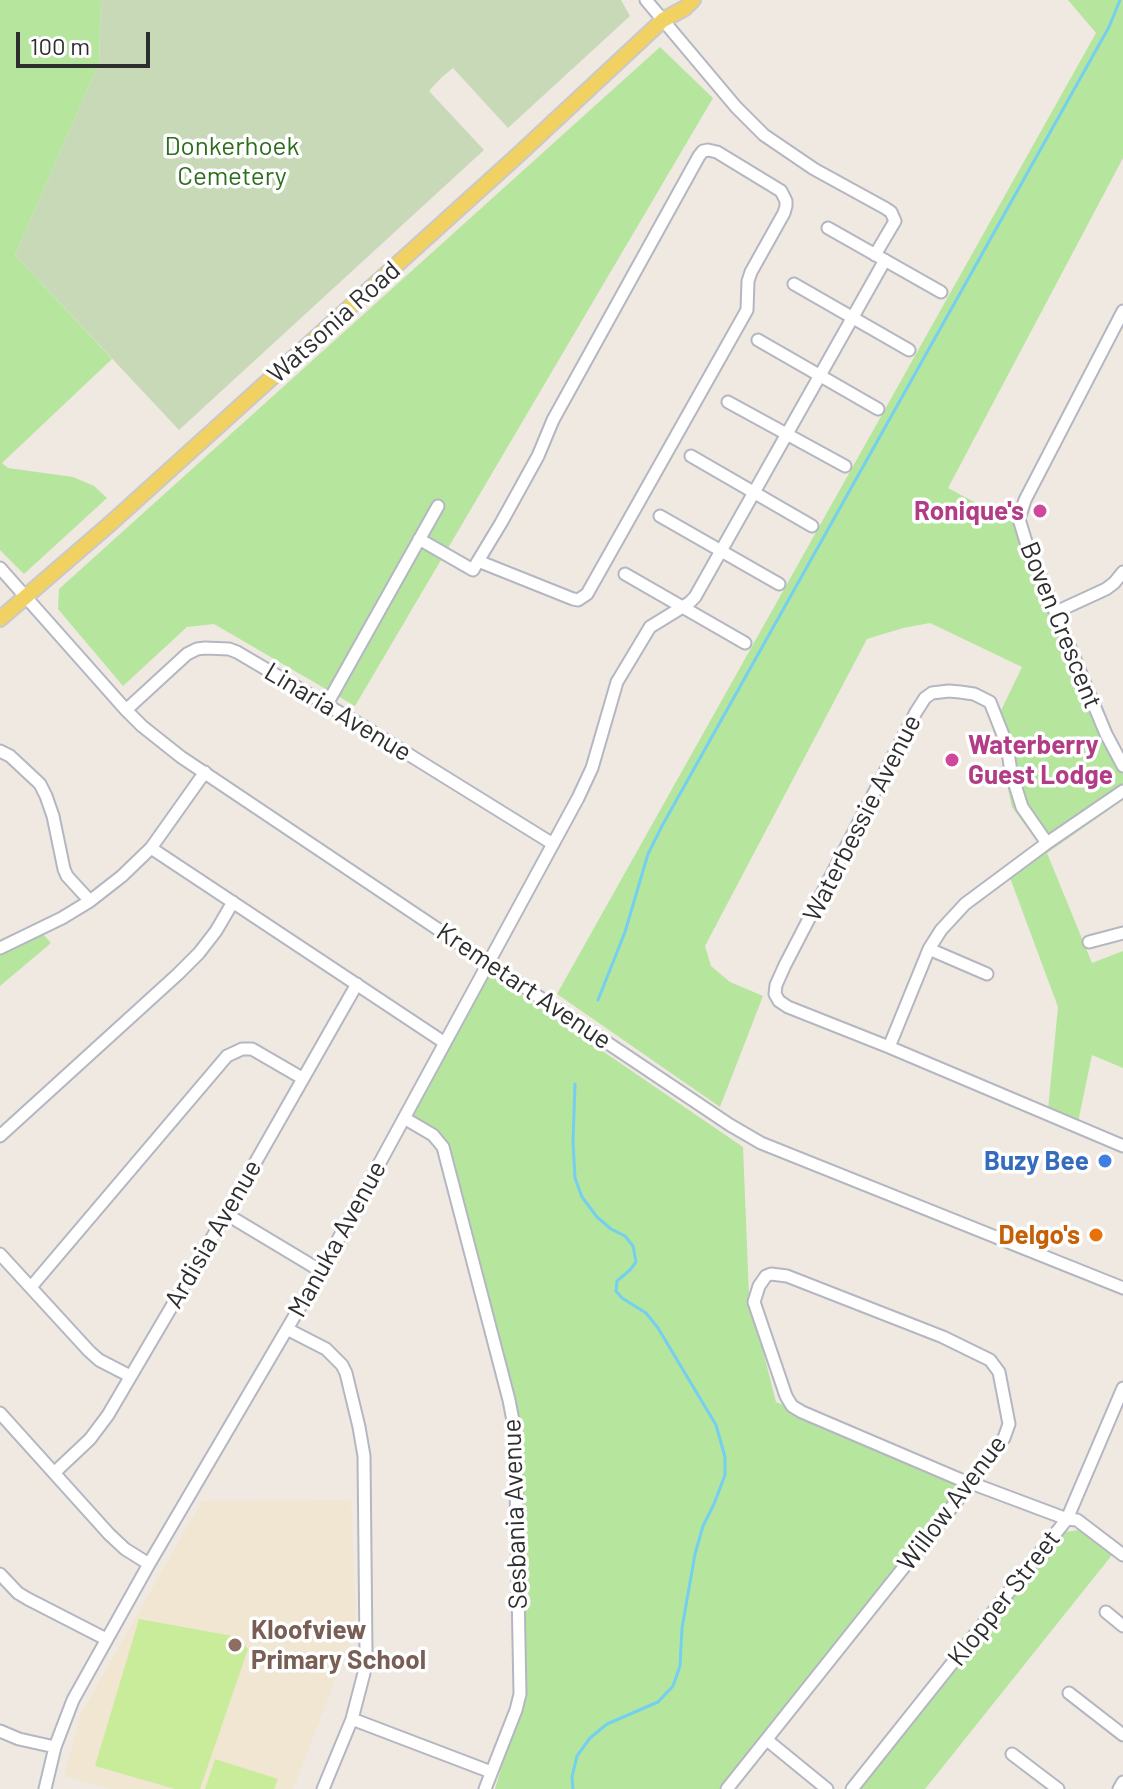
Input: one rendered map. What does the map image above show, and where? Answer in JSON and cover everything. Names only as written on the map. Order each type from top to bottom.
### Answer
[{"type":"main road","name":"Watsonia Road","points":[[663,20],[675,0]]},
{"type":"main road","name":"Watsonia Road","points":[[0,619],[479,191],[663,20],[693,0]]},
{"type":"street","points":[[646,0],[736,107],[764,135],[814,169],[885,208],[895,221],[853,318],[695,597],[683,607]]},
{"type":"street","points":[[419,539],[473,570],[478,561],[538,456],[553,420],[699,156],[708,150],[717,152],[781,191],[786,206],[751,272],[747,310],[587,594],[578,600],[573,599],[478,561]]},
{"type":"street","points":[[828,228],[941,292]]},
{"type":"street","points":[[794,284],[909,350]]},
{"type":"street","name":"Boven Crescent","points":[[1123,311],[1025,500],[1019,519],[1106,734],[1123,766]]},
{"type":"street","points":[[758,340],[878,409]]},
{"type":"street","points":[[728,402],[845,466]]},
{"type":"street","points":[[691,456],[812,526]]},
{"type":"street","points":[[327,704],[438,506]]},
{"type":"street","points":[[660,516],[779,584]]},
{"type":"street","name":"Kremetart Avenue","points":[[0,568],[126,710],[181,757],[730,1125],[761,1143],[1123,1288]]},
{"type":"street","points":[[1056,612],[1106,589],[1123,572]]},
{"type":"street","points":[[625,574],[745,643]]},
{"type":"street","name":"Manuka Avenue","points":[[45,1789],[55,1747],[73,1700],[321,1271],[553,844],[592,768],[617,682],[650,627],[683,607]]},
{"type":"street","name":"Linaria Avenue","points":[[126,710],[187,654],[205,648],[229,649],[327,704],[553,844]]},
{"type":"street","name":"Waterbessie Avenue","points":[[889,1047],[788,1007],[775,994],[785,965],[925,698],[932,693],[949,691],[974,694],[990,702],[1007,745],[1022,807],[1047,843]]},
{"type":"street","points":[[0,751],[10,756],[40,784],[53,816],[64,869],[90,901]]},
{"type":"street","points":[[0,948],[37,932],[90,901],[122,876],[151,848],[205,772]]},
{"type":"street","points":[[1123,791],[965,904],[941,930],[929,949],[889,1047],[1123,1146]]},
{"type":"street","points":[[151,848],[445,1043]]},
{"type":"street","points":[[0,1136],[199,953],[233,902]]},
{"type":"street","points":[[1089,942],[1123,933]]},
{"type":"street","points":[[929,949],[987,974]]},
{"type":"street","name":"Ardisia Avenue","points":[[54,1473],[100,1428],[357,984]]},
{"type":"street","points":[[31,1287],[227,1056],[242,1049],[252,1049],[302,1078]]},
{"type":"street","name":"Sesbania Avenue","points":[[404,1118],[433,1135],[443,1147],[515,1431],[520,1694],[485,1789]]},
{"type":"street","points":[[226,1214],[321,1271]]},
{"type":"street","points":[[0,1254],[89,1351],[99,1360],[130,1376]]},
{"type":"street","name":"Willow Avenue","points":[[727,1789],[971,1483],[1004,1438],[1009,1424],[999,1372],[990,1360],[943,1337],[787,1276],[771,1274],[763,1279],[756,1296],[756,1309],[792,1406],[971,1483]]},
{"type":"street","points":[[287,1329],[326,1349],[342,1365],[364,1456],[364,1673],[352,1719],[323,1789]]},
{"type":"street","name":"Klopper Street","points":[[852,1789],[1067,1519],[1120,1404],[1123,1388]]},
{"type":"street","points":[[0,1413],[109,1534],[149,1564]]},
{"type":"street","points":[[971,1483],[1077,1520],[1123,1555]]},
{"type":"street","points":[[0,1574],[18,1593],[106,1639]]},
{"type":"street","points":[[1106,1612],[1123,1626]]},
{"type":"street","points":[[1069,1693],[1123,1735]]},
{"type":"street","points":[[352,1719],[491,1772]]},
{"type":"street","points":[[0,1731],[55,1747]]},
{"type":"street","points":[[767,1740],[827,1789]]},
{"type":"street","points":[[1012,1754],[1058,1789]]},
{"type":"street","points":[[1119,1789],[1123,1782]]},
{"type":"shaded area","name":"Kloofview Primary School","points":[[351,1500],[356,1626],[293,1789],[112,1789],[64,1776],[81,1714],[202,1501]]},
{"type":"green space","points":[[0,0],[101,0],[99,63],[15,255],[112,359],[2,463],[8,468],[73,477],[94,486],[107,498],[24,574],[0,550]]},
{"type":"green space","name":"Donkerhoek Cemetery","points":[[101,0],[621,0],[630,16],[508,128],[453,68],[441,78],[429,91],[484,150],[179,430],[15,255],[99,63]]},
{"type":"green space","points":[[1068,0],[1123,0],[1123,158],[948,488],[1027,530],[1123,755],[1123,800],[1047,853],[1092,963],[1123,951],[1123,1068],[1092,1055],[1076,1132],[1047,1120],[1058,1007],[1006,867],[1038,843],[1012,807],[994,725],[1022,667],[930,623],[867,639],[705,946],[711,966],[730,982],[763,996],[720,1107],[557,994],[1096,33]]},
{"type":"green space","points":[[660,47],[713,98],[355,706],[214,624],[187,627],[123,686],[58,609],[59,589]]},
{"type":"green space","points":[[43,934],[51,943],[0,986],[0,953]]},
{"type":"green space","points":[[484,970],[743,1147],[749,1296],[776,1402],[971,1482],[724,1789],[495,1789],[524,1693],[518,1425],[445,1141],[404,1118]]},
{"type":"green space","points":[[1080,1530],[1112,1555],[925,1789],[860,1789],[1065,1532]]},
{"type":"green space","points":[[139,1619],[238,1637],[248,1649],[200,1789],[175,1789],[95,1766]]},
{"type":"green space","points":[[215,1759],[278,1779],[274,1789],[205,1789]]},
{"type":"waterway","points":[[598,1000],[625,932],[648,854],[662,826],[1109,27],[1120,0]]},
{"type":"waterway","points":[[573,1789],[572,1777],[577,1756],[590,1738],[607,1724],[658,1702],[673,1686],[680,1666],[682,1628],[695,1554],[703,1526],[725,1475],[725,1457],[716,1425],[658,1328],[646,1313],[616,1291],[617,1281],[636,1262],[633,1246],[625,1236],[597,1217],[582,1197],[575,1178],[575,1084]]},
{"type":"place","name":"Ronique's","points":[[1040,511]]},
{"type":"place","name":"Waterberry Guest Lodge","points":[[952,760]]},
{"type":"place","name":"Buzy Bee","points":[[1105,1161]]},
{"type":"place","name":"Delgo's","points":[[1096,1235]]},
{"type":"place","name":"Kloofview Primary School","points":[[235,1645]]}]
